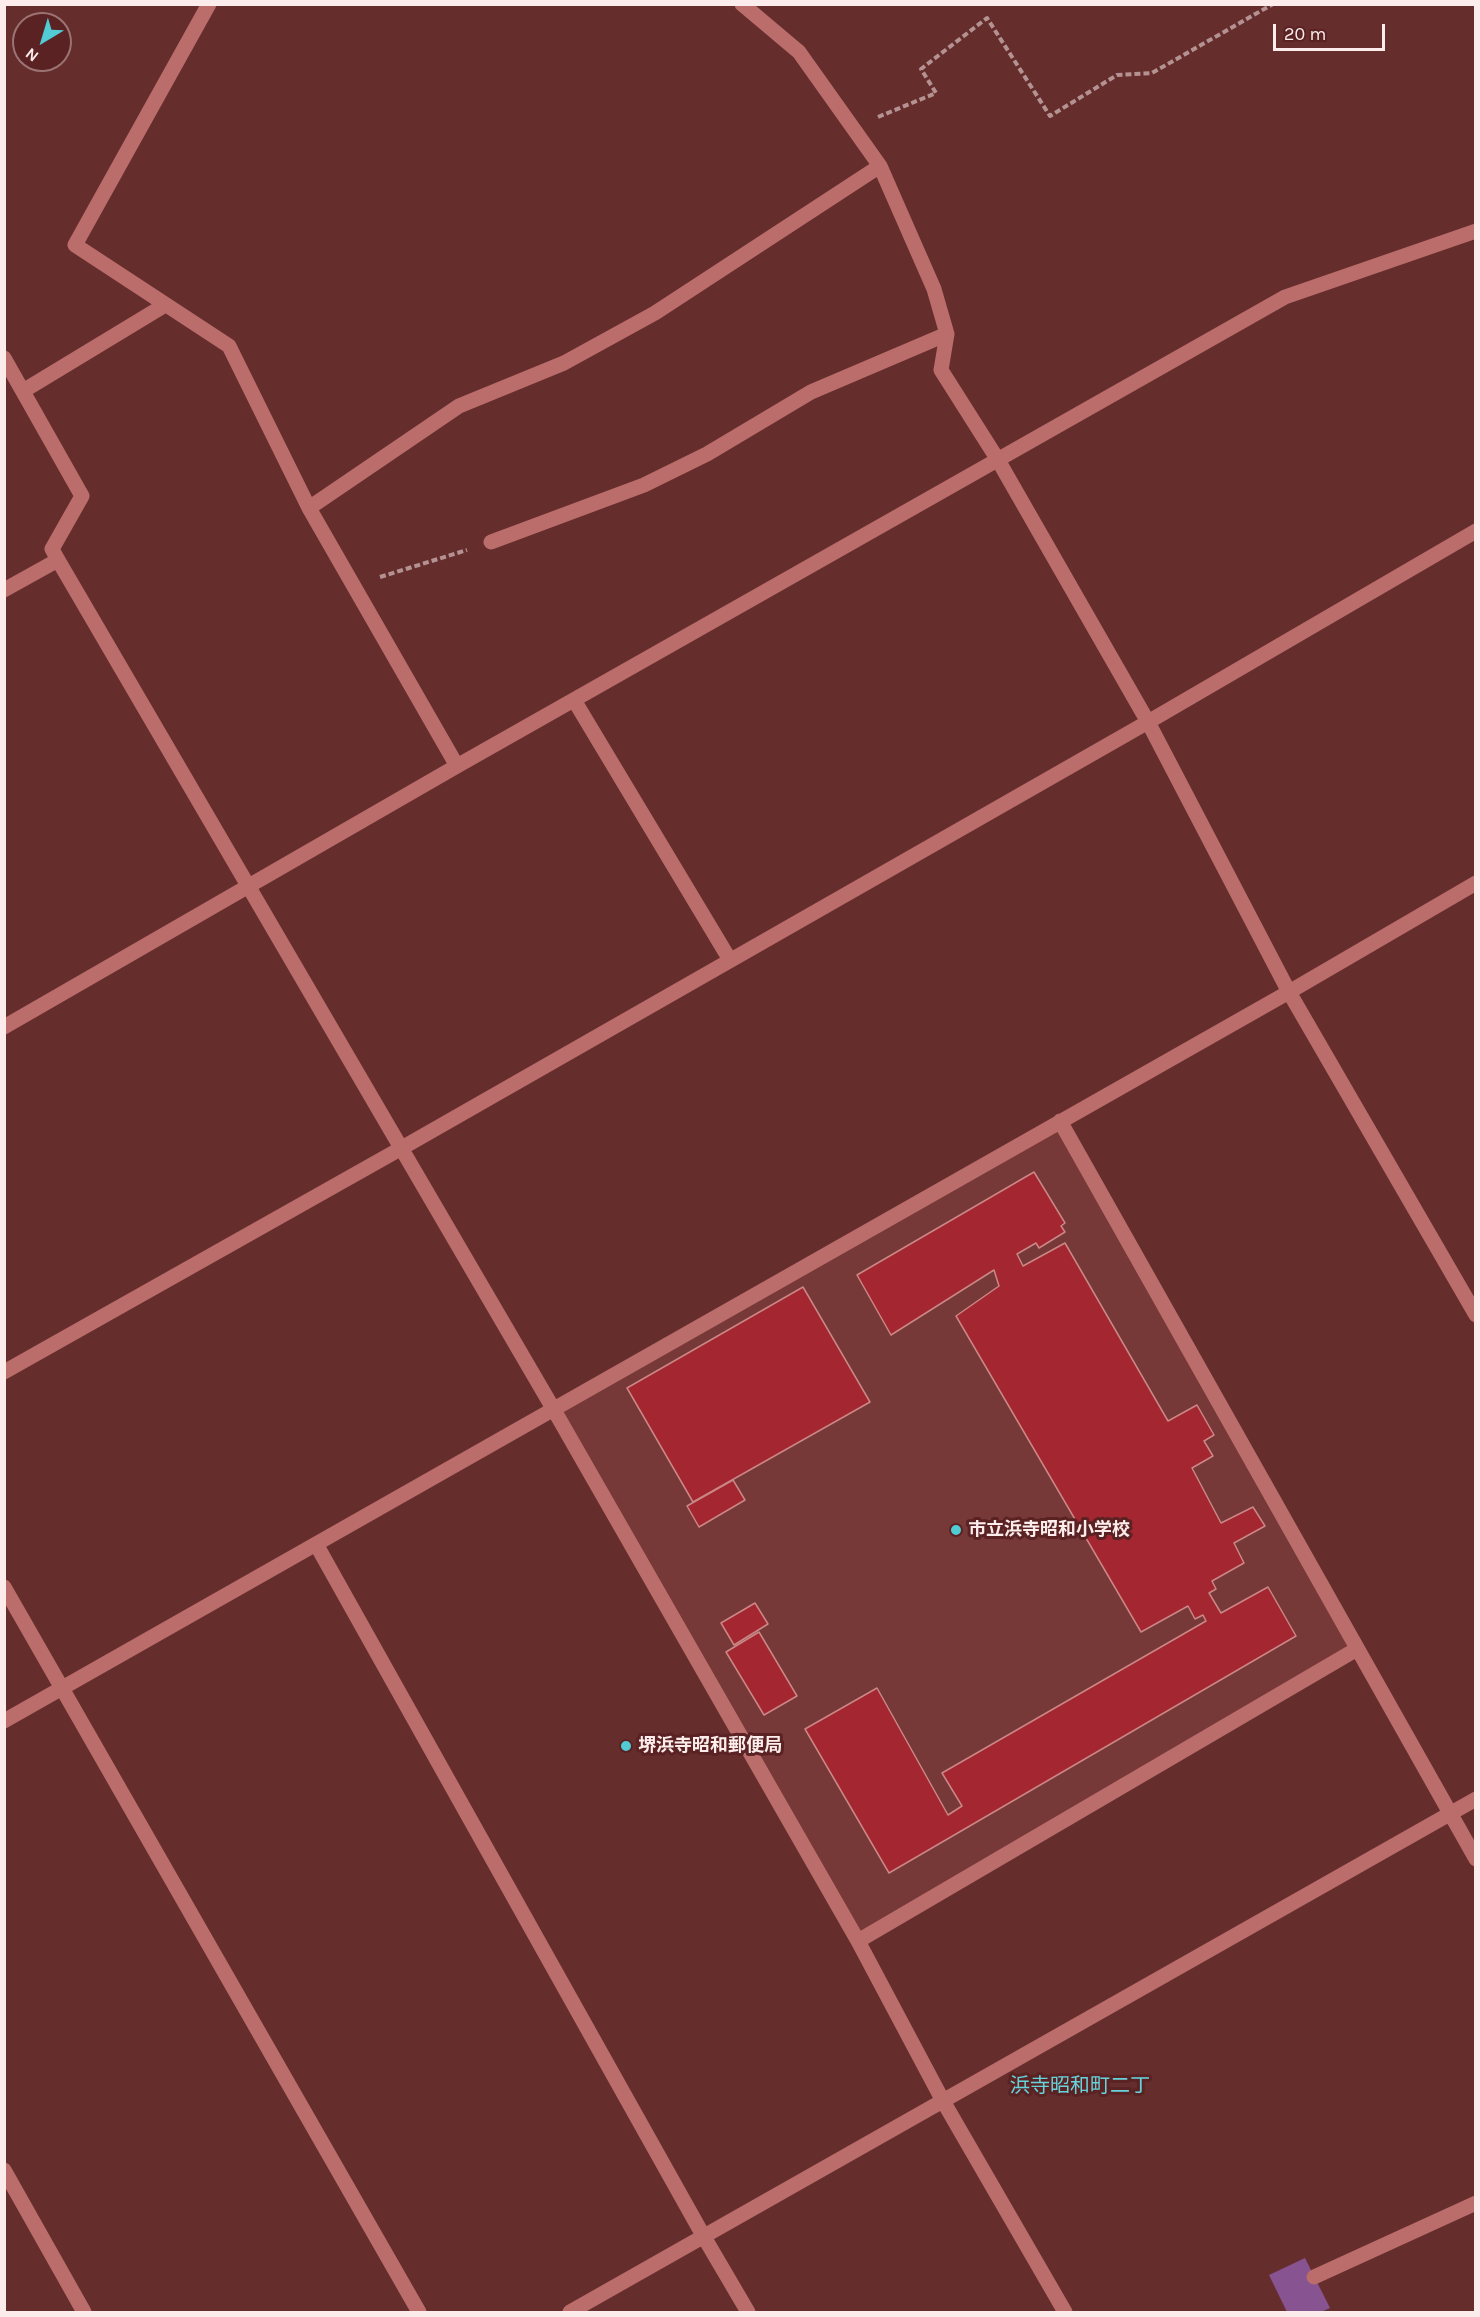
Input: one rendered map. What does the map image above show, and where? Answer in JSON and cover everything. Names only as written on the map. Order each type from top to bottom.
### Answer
[{"type":"street","points":[[209,4],[75,245],[229,346],[309,508],[457,766]]},
{"type":"street","points":[[742,4],[799,52],[880,166],[934,289],[947,334],[940,370],[998,460],[1148,722],[1289,992],[1476,1315]]},
{"type":"street","points":[[309,508],[459,406],[564,363],[655,314],[880,166]]},
{"type":"street","points":[[4,1027],[457,766],[1285,297],[1476,231]]},
{"type":"street","points":[[22,391],[165,305]]},
{"type":"street","points":[[491,542],[644,485],[707,454],[811,392],[947,334]]},
{"type":"street","points":[[4,358],[82,496],[52,549],[554,1410],[858,1941],[944,2101],[1065,2313]]},
{"type":"street","points":[[4,1372],[1148,722],[1476,531]]},
{"type":"street","points":[[4,590],[58,560]]},
{"type":"street","points":[[574,700],[730,960]]},
{"type":"street","points":[[4,1721],[1289,992],[1476,883]]},
{"type":"street","points":[[1060,1121],[1476,1859]]},
{"type":"street","points":[[316,1544],[748,2313]]},
{"type":"street","points":[[4,1587],[419,2313]]},
{"type":"street","points":[[858,1941],[1357,1649]]},
{"type":"street","points":[[570,2313],[1476,1799]]},
{"type":"street","points":[[4,2169],[84,2313]]},
{"type":"street","points":[[1314,2277],[1476,2203]]},
{"type":"path","points":[[852,127],[936,93],[921,69],[987,18],[1050,116],[1117,75],[1152,73],[1273,4]]},
{"type":"path","points":[[354,585],[491,542]]},
{"type":"shaded area","name":"市立浜寺昭和小学校","points":[[1060,1121],[1357,1649],[858,1941],[554,1410]]},
{"type":"shaded area","points":[[1305,2258],[1330,2308],[1321,2312],[1287,2312],[1269,2275]]},
{"type":"building","points":[[1034,1172],[1065,1223],[1061,1226],[1065,1232],[1039,1248],[1036,1243],[1017,1254],[1023,1266],[1065,1243],[1168,1421],[1197,1405],[1214,1435],[1204,1441],[1213,1456],[1192,1468],[1221,1523],[1253,1507],[1265,1526],[1234,1543],[1244,1563],[1212,1581],[1216,1589],[1209,1593],[1221,1613],[1268,1587],[1296,1636],[889,1873],[805,1729],[877,1688],[948,1815],[962,1806],[942,1773],[1206,1621],[1203,1615],[1195,1619],[1188,1606],[1141,1632],[956,1316],[999,1286],[994,1270],[891,1335],[857,1275]]},
{"type":"building","points":[[803,1287],[870,1402],[693,1502],[627,1388]]},
{"type":"building","points":[[733,1480],[745,1500],[699,1527],[687,1506]]},
{"type":"building","points":[[755,1603],[768,1624],[734,1645],[721,1623]]},
{"type":"building","points":[[759,1632],[797,1696],[764,1715],[726,1652]]},
{"type":"place","name":"市立浜寺昭和小学校","points":[[956,1530]]},
{"type":"place","name":"堺浜寺昭和郵便局","points":[[626,1746]]},
{"type":"district","name":"浜寺昭和町二丁","points":[[1080,2086]]}]
